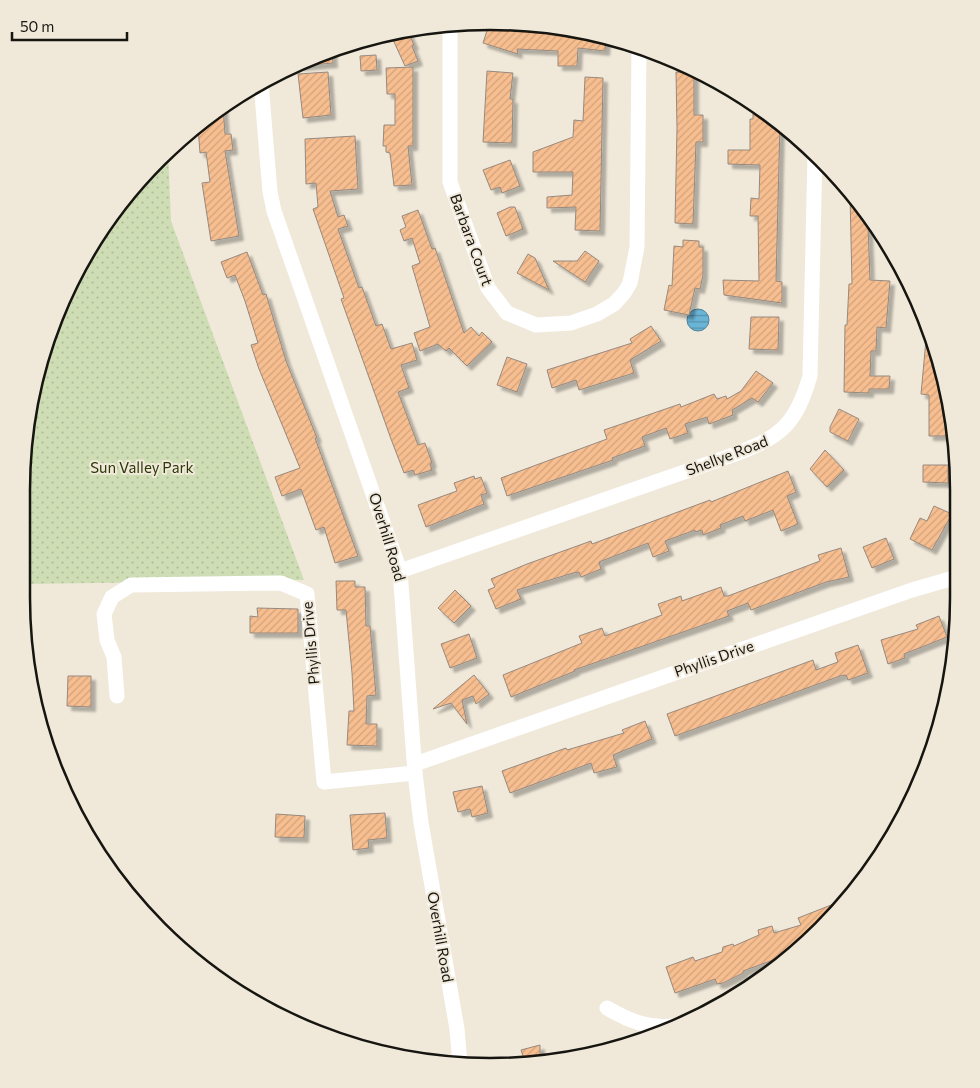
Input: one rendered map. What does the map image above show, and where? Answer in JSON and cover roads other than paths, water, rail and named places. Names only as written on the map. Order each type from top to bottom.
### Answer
[{"type":"street","name":"Barbara Court","points":[[450,32],[450,182],[488,288],[507,313],[536,325],[571,323],[604,310],[624,293],[630,282],[637,247],[639,54]]},
{"type":"street","name":"Overhill Road","points":[[262,91],[270,192],[274,211],[400,571],[415,768],[425,852],[457,1029],[459,1057]]},
{"type":"street","name":"Shellye Road","points":[[400,571],[730,456],[771,439],[785,427],[805,394],[810,376],[815,165]]},
{"type":"street","name":"Phyllis Drive","points":[[117,696],[114,657],[107,640],[104,614],[112,597],[131,585],[281,583],[307,594],[324,782],[415,768],[933,583],[950,579]]},
{"type":"street","points":[[607,1008],[635,1022],[658,1026]]},
{"type":"water","points":[[698,309],[708,316],[709,320],[702,330],[698,331],[688,324],[687,320],[694,310]]},
{"type":"park label","name":"Sun Valley Park","points":[[142,468]]}]
